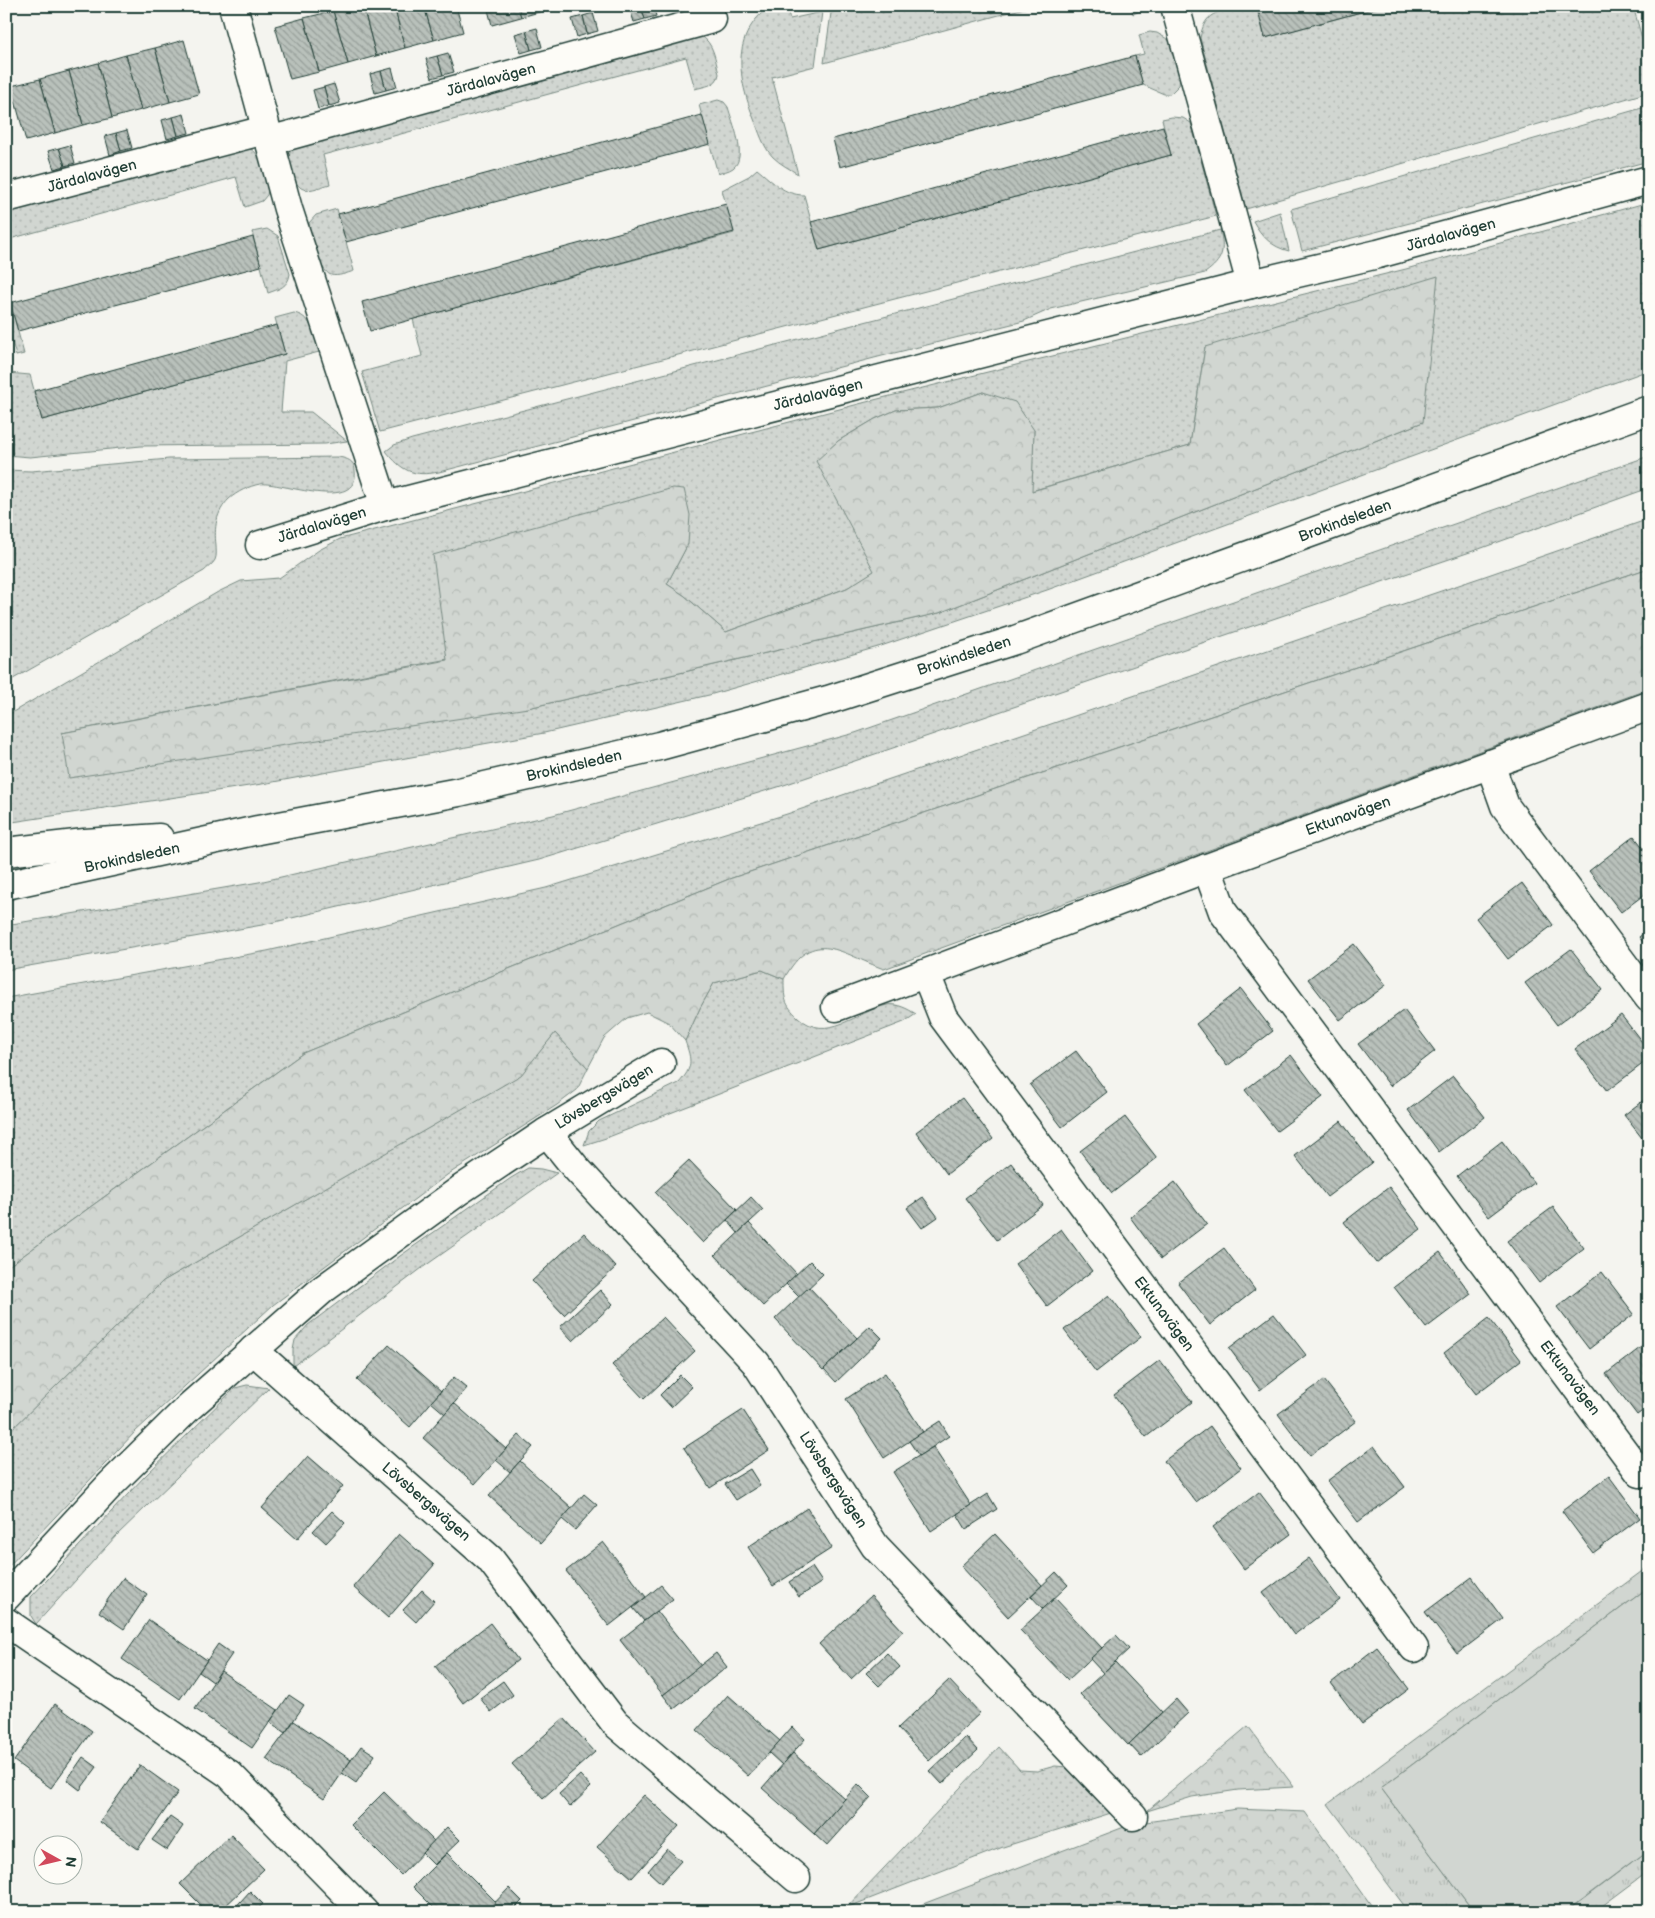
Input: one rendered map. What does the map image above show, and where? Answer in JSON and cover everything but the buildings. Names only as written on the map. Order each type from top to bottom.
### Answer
[{"type":"street","name":"Järdalavägen","points":[[233,6],[294,228],[385,506]]},
{"type":"street","points":[[1175,6],[1251,284]]},
{"type":"street","name":"Järdalavägen","points":[[6,198],[267,135],[712,19]]},
{"type":"street","name":"Järdalavägen","points":[[260,545],[385,506],[1251,284],[1378,254],[1649,180]]},
{"type":"street","name":"Brokindsleden","points":[[6,885],[258,830],[459,792],[659,746],[828,700],[1015,640],[1649,410]]},
{"type":"street","name":"Ektunavägen","points":[[836,1007],[1207,868],[1649,706]]},
{"type":"street","points":[[1490,764],[1505,806],[1649,998]]},
{"type":"street","name":"Brokindsleden","points":[[6,852],[85,843],[258,830]]},
{"type":"street","name":"Ektunavägen","points":[[1207,868],[1224,912],[1640,1473]]},
{"type":"street","name":"Ektunavägen","points":[[926,974],[943,1017],[1414,1648]]},
{"type":"street","name":"Lövsbergsvägen","points":[[6,1598],[110,1485],[190,1406],[322,1290],[460,1190],[547,1132],[661,1062]]},
{"type":"street","name":"Lövsbergsvägen","points":[[547,1132],[576,1167],[756,1363],[876,1546],[1133,1816]]},
{"type":"street","name":"Lövsbergsvägen","points":[[253,1350],[490,1559],[615,1723],[796,1878]]},
{"type":"street","points":[[6,1622],[229,1774],[364,1912]]},
{"type":"green space","points":[[770,6],[786,6],[790,19],[822,12],[815,66],[772,77],[798,174],[776,160],[767,149],[748,104],[741,73],[743,44],[748,31],[757,18]]},
{"type":"green space","points":[[832,6],[1032,6],[824,63]]},
{"type":"green space","points":[[1131,6],[1151,6],[1133,14]]},
{"type":"green space","points":[[1240,6],[1256,6],[1265,38],[1383,6],[1633,6],[1649,63],[1649,92],[1246,209],[1200,38],[1205,23],[1213,14]]},
{"type":"green space","points":[[1150,32],[1157,33],[1169,40],[1180,79],[1179,85],[1170,94],[1164,94],[1143,85],[1135,56],[1144,54],[1139,35]]},
{"type":"green space","points":[[700,35],[705,38],[711,47],[719,74],[716,81],[706,86],[695,89],[686,57],[323,155],[330,184],[317,188],[306,190],[302,188],[298,185],[292,172],[289,160],[291,149]]},
{"type":"green space","points":[[718,100],[724,102],[728,107],[738,139],[739,156],[733,168],[718,174],[699,105]]},
{"type":"green space","points":[[1649,106],[1649,161],[1302,251],[1291,209]]},
{"type":"green space","points":[[1172,117],[1183,118],[1191,123],[1216,216],[380,432],[362,372],[422,356],[413,319],[734,233],[722,190],[749,176],[757,169],[784,190],[804,195],[819,250],[1171,155],[1162,119]]},
{"type":"green space","points":[[245,148],[253,150],[260,158],[269,187],[267,195],[262,201],[245,207],[236,177],[6,240],[6,207]]},
{"type":"green space","points":[[1649,202],[1649,370],[1047,590],[878,647],[709,695],[544,733],[262,784],[6,823],[6,716],[218,592],[241,581],[279,578],[319,550],[340,539],[878,399],[1406,269]],"holes":[[[1205,347],[1423,422],[939,613],[528,708],[62,733],[448,659],[688,544],[667,584],[685,596],[726,632],[847,588],[875,571],[817,461],[838,441],[875,419],[896,410],[938,408],[983,392],[1034,430],[1031,491],[1190,445]]]},
{"type":"green space","points":[[337,209],[354,271],[331,275],[322,267],[319,260],[309,223],[316,215]]},
{"type":"green space","points":[[1280,212],[1289,251],[1277,247],[1268,240],[1253,221]]},
{"type":"green space","points":[[267,229],[278,236],[290,274],[285,285],[268,293],[252,232]]},
{"type":"green space","points":[[1220,230],[1221,255],[1216,264],[1205,273],[1051,309],[1024,321],[882,356],[439,472],[422,474],[409,471],[397,463],[386,451],[394,445],[412,439]]},
{"type":"green space","points":[[1438,276],[1423,422],[939,613],[528,708],[69,778],[62,733],[447,660],[433,555],[673,488],[684,489],[690,515],[688,544],[667,584],[685,596],[726,632],[847,588],[874,571],[816,461],[838,441],[875,419],[896,410],[938,408],[983,392],[1015,402],[1034,430],[1032,491],[1190,445],[1205,347]]},
{"type":"green space","points":[[8,295],[24,354],[16,356],[6,319],[6,296]]},
{"type":"green space","points":[[294,313],[305,318],[309,323],[319,352],[285,361],[281,412],[311,412],[347,441],[325,444],[141,446],[30,457],[6,455],[6,369],[8,373],[30,375],[42,420],[285,354],[275,318]]},
{"type":"green space","points":[[1649,456],[1649,488],[1479,549],[778,787],[539,860],[262,925],[6,970],[6,925],[259,882],[553,815],[855,733]]},
{"type":"green space","points":[[339,457],[352,462],[355,470],[353,483],[345,490],[332,493],[317,492],[260,484],[239,492],[229,499],[221,509],[215,532],[216,558],[204,571],[6,683],[6,470],[31,471],[169,459]]},
{"type":"green space","points":[[1649,519],[1649,568],[729,879],[303,1053],[6,1268],[6,998],[267,951],[546,888],[787,814]]},
{"type":"green space","points":[[1649,568],[1649,689],[884,969],[841,951],[817,948],[806,953],[795,962],[784,979],[762,970],[714,983],[685,1041],[669,1023],[647,1012],[627,1018],[604,1038],[588,1068],[555,1033],[521,1075],[163,1281],[6,1435],[6,1268],[303,1053],[729,879]]},
{"type":"green space","points":[[762,970],[784,979],[787,1004],[798,1017],[809,1024],[831,1027],[887,1005],[902,1007],[916,1014],[904,1022],[584,1145],[589,1131],[599,1121],[679,1083],[684,1077],[690,1064],[685,1041],[714,983]]},
{"type":"green space","points":[[555,1033],[588,1068],[577,1090],[557,1105],[447,1175],[273,1305],[135,1432],[6,1569],[6,1435],[163,1281],[520,1075]]},
{"type":"green space","points":[[528,1168],[557,1173],[422,1268],[293,1366],[295,1340],[308,1325],[400,1256]]},
{"type":"green space","points":[[247,1385],[269,1388],[116,1536],[36,1624],[31,1616],[31,1597],[145,1476],[235,1388]]},
{"type":"green space","points":[[1649,1566],[1649,1587],[1381,1788],[1474,1912],[1409,1912],[1328,1804]]},
{"type":"green space","points":[[1649,1587],[1649,1849],[1565,1912],[1474,1912],[1381,1788]]},
{"type":"green space","points":[[1248,1726],[1294,1787],[1238,1790],[1192,1797],[1147,1811]]},
{"type":"green space","points":[[999,1747],[1020,1770],[1037,1771],[1055,1766],[1067,1767],[1080,1778],[1111,1813],[1003,1847],[846,1908]]},
{"type":"green space","points":[[1237,1809],[1305,1812],[1376,1912],[902,1912],[1132,1824]]},
{"type":"green space","points":[[1649,1849],[1649,1871],[1594,1912],[1566,1912]]}]
